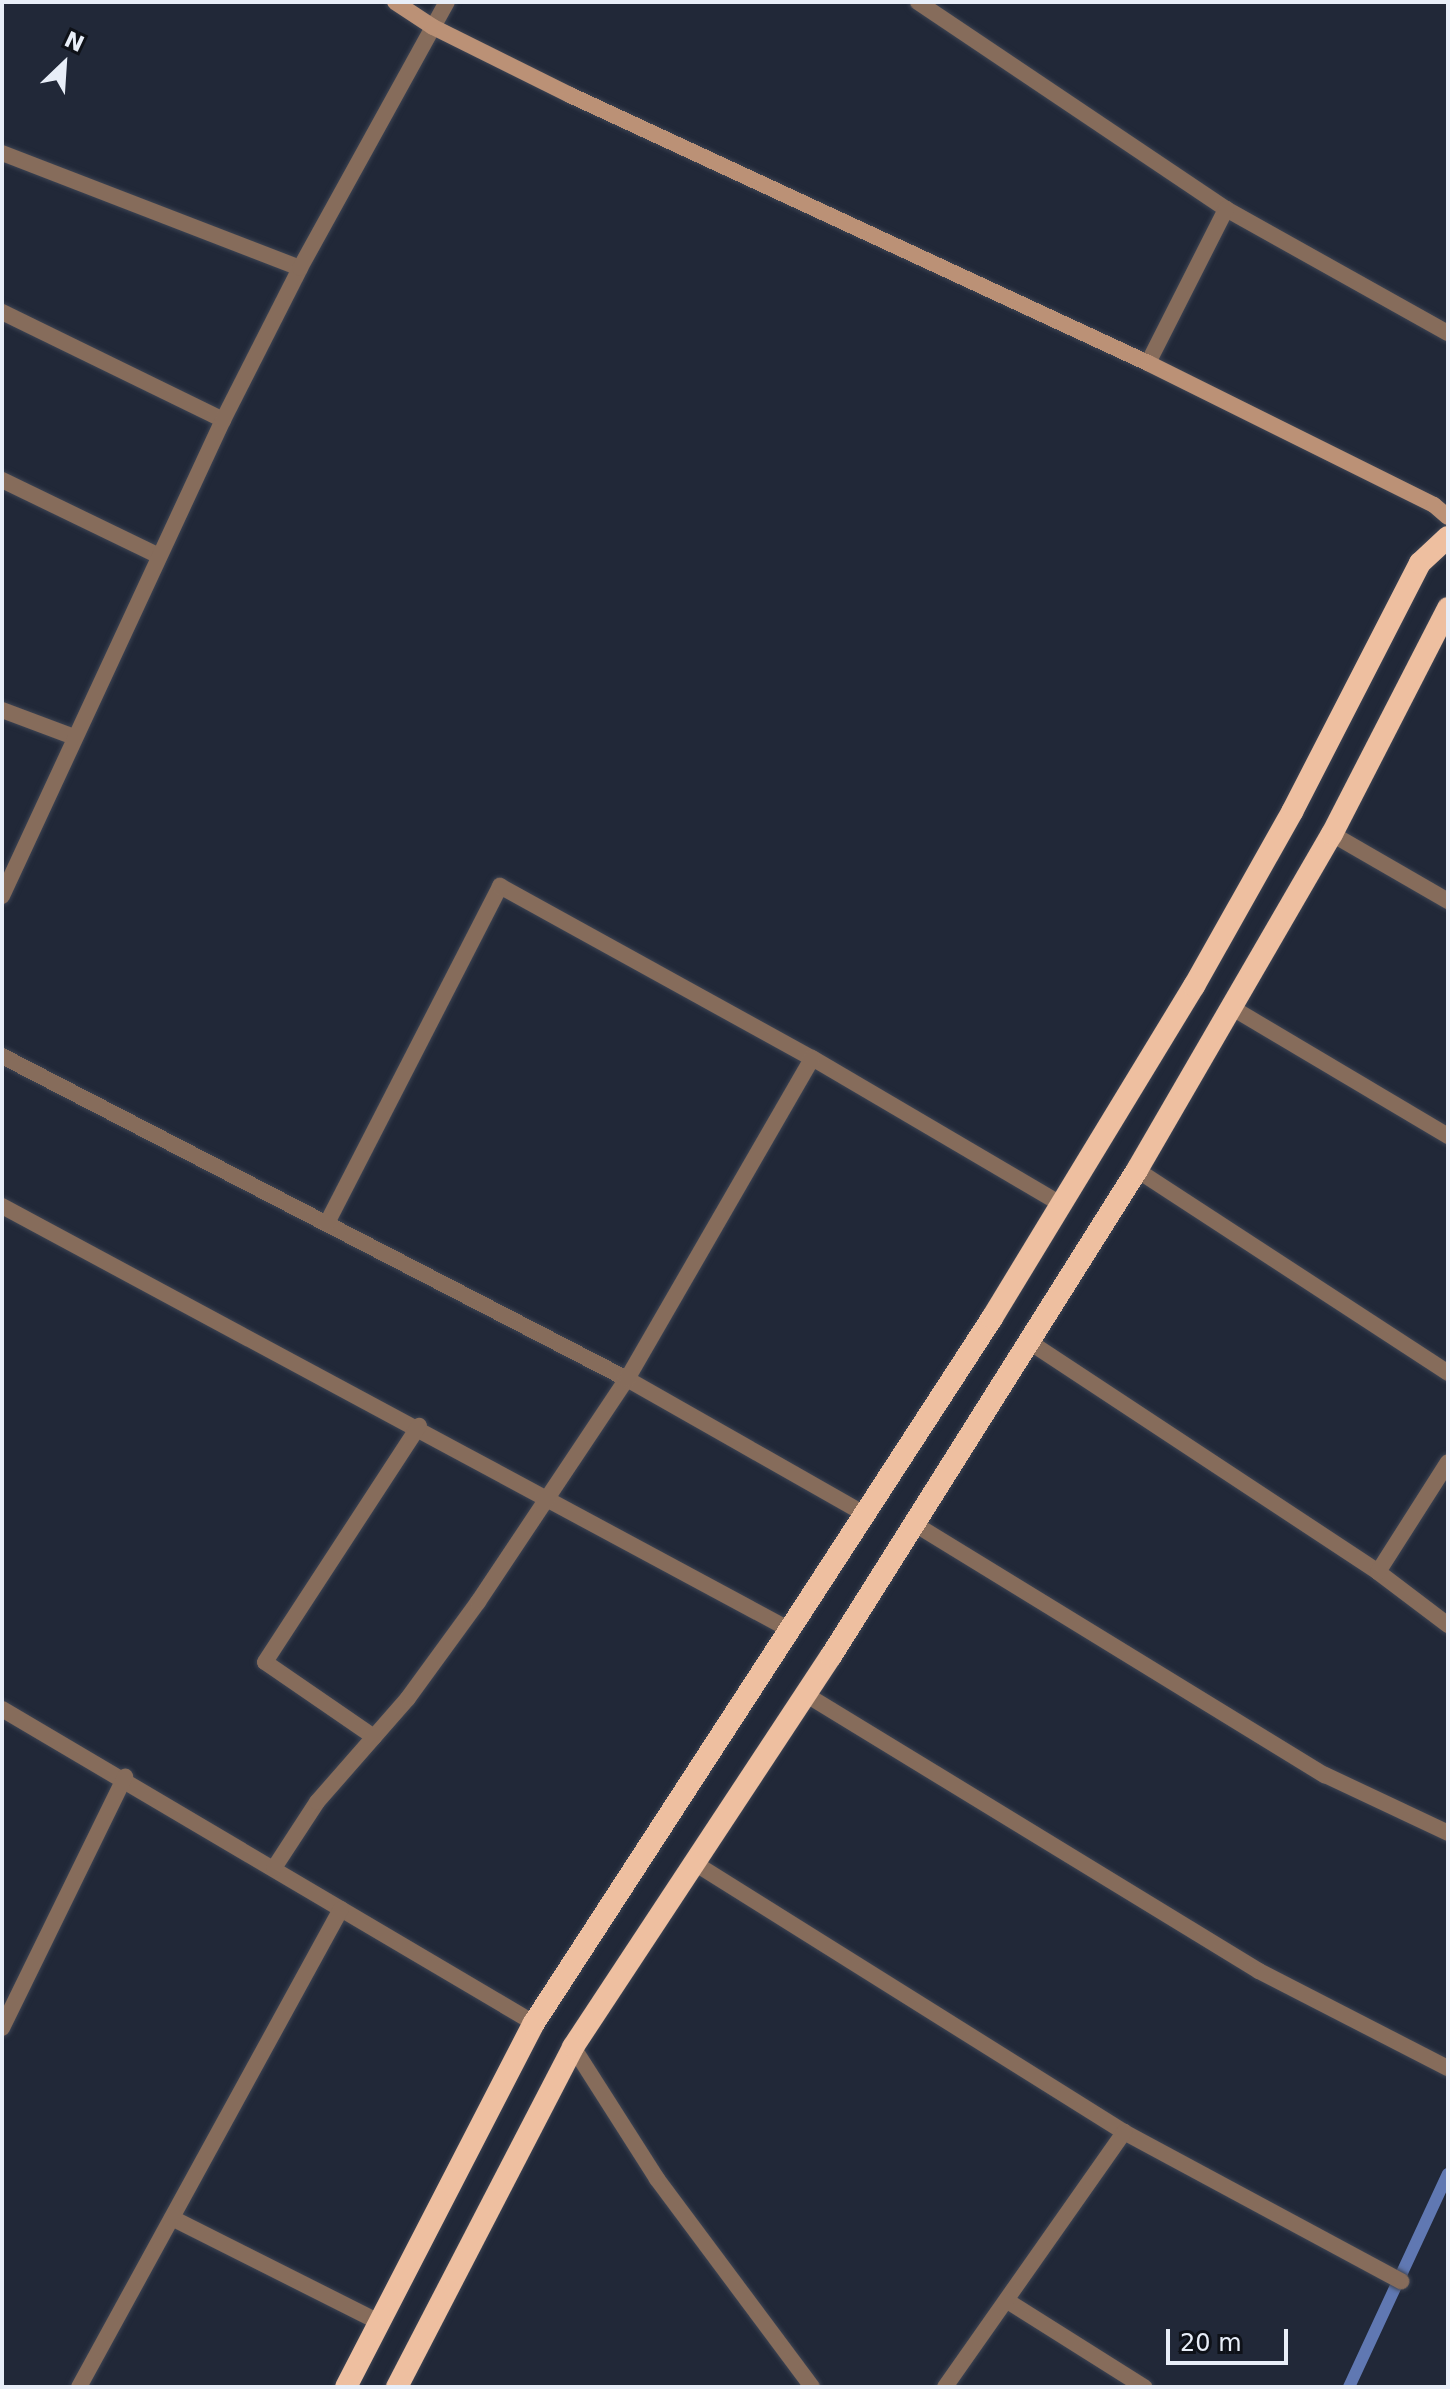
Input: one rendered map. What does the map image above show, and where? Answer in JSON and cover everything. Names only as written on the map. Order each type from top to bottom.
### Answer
[{"type":"highway","points":[[346,2387],[534,2023],[792,1631],[1061,1204],[1232,919],[1420,563],[1448,537]]},
{"type":"highway","points":[[397,2387],[573,2047],[696,1864],[1031,1343],[1137,1170],[1234,1009],[1332,834],[1448,608]]},
{"type":"main road","points":[[395,2],[433,27],[1148,363],[1434,505],[1448,517]]},
{"type":"street","points":[[2,896],[223,420],[300,268],[447,2]]},
{"type":"street","points":[[918,2],[1226,209],[1448,333]]},
{"type":"street","points":[[2,153],[300,268]]},
{"type":"street","points":[[1148,363],[1226,209]]},
{"type":"street","points":[[2,312],[223,420]]},
{"type":"street","points":[[2,480],[159,556]]},
{"type":"street","points":[[2,710],[74,737]]},
{"type":"street","points":[[1332,834],[1448,901]]},
{"type":"street","points":[[327,1223],[500,886],[812,1058],[1061,1204]]},
{"type":"street","points":[[1234,1009],[1448,1136]]},
{"type":"street","points":[[2,1056],[627,1379],[865,1514]]},
{"type":"street","points":[[274,1868],[317,1802],[374,1737],[478,1602],[627,1379],[812,1058]]},
{"type":"street","points":[[1137,1170],[1448,1373]]},
{"type":"street","points":[[2,1206],[419,1426],[545,1498],[792,1631]]},
{"type":"street","points":[[1031,1343],[1378,1572],[1448,1625]]},
{"type":"street","points":[[374,1737],[265,1662],[419,1426]]},
{"type":"street","points":[[1378,1572],[1448,1462]]},
{"type":"street","points":[[913,1523],[1325,1775],[1448,1833]]},
{"type":"street","points":[[805,1694],[1259,1971],[1448,2068]]},
{"type":"street","points":[[2,1709],[125,1777],[534,2023]]},
{"type":"street","points":[[2,2028],[125,1777]]},
{"type":"street","points":[[696,1864],[1124,2132],[1401,2281]]},
{"type":"street","points":[[79,2387],[341,1909]]},
{"type":"street","points":[[573,2047],[657,2179],[812,2387]]},
{"type":"street","points":[[945,2387],[1009,2302],[1124,2132]]},
{"type":"street","points":[[172,2218],[379,2322]]},
{"type":"street","points":[[1009,2302],[1144,2387]]},
{"type":"waterway","points":[[1349,2387],[1448,2174]]}]
